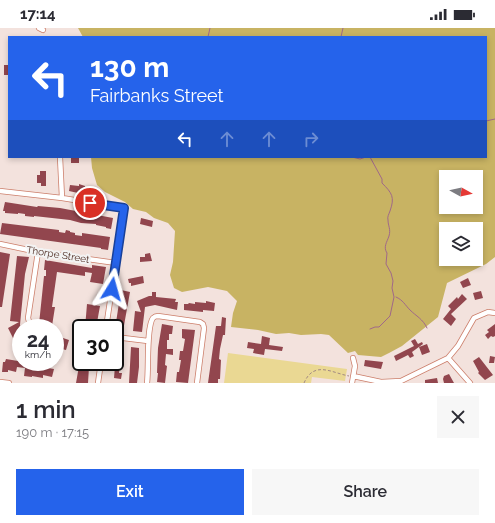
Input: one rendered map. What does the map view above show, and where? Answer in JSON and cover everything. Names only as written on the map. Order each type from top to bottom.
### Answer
[{"type":"street","points":[[60,158],[62,198]]},
{"type":"street","points":[[0,191],[62,198],[124,208],[107,319]]},
{"type":"street","name":"Thorpe Street","points":[[0,244],[38,252],[116,263]]},
{"type":"street","points":[[28,319],[38,252]]},
{"type":"street","points":[[353,376],[381,382],[400,381],[448,358],[458,346],[474,318],[488,312],[495,314]]},
{"type":"street","points":[[147,383],[148,341],[152,320],[154,317],[158,316],[200,322],[203,324],[204,328],[198,383]]},
{"type":"street","points":[[124,337],[148,341]]},
{"type":"street","points":[[352,383],[355,366],[353,358]]},
{"type":"street","points":[[448,358],[470,383]]},
{"type":"street","points":[[98,383],[100,371]]},
{"type":"street","points":[[0,382],[9,383]]},
{"type":"path","points":[[304,383],[306,377],[314,371],[323,369],[347,376],[353,376]]},
{"type":"shaded area","points":[[78,28],[495,28],[495,257],[483,265],[483,222],[439,222],[439,266],[482,266],[447,283],[438,317],[402,346],[381,357],[358,355],[355,351],[348,353],[329,335],[301,335],[289,333],[276,334],[231,327],[237,301],[227,291],[208,287],[182,292],[174,288],[170,275],[173,262],[175,231],[168,223],[154,218],[146,212],[133,209],[125,202],[105,192],[97,185],[92,168],[91,158],[487,158],[487,36],[82,36]]},
{"type":"shaded area","points":[[228,353],[347,369],[345,381],[312,377],[311,383],[224,383]]},
{"type":"building","points":[[4,65],[8,65],[8,75],[4,75]]},
{"type":"building","points":[[71,158],[79,158],[79,163],[71,163]]},
{"type":"building","points":[[40,171],[46,171],[46,186],[41,186],[41,183],[37,183],[37,175],[40,175]]},
{"type":"building","points":[[79,184],[85,186],[87,192],[79,191],[78,193],[69,191],[70,185],[79,186]]},
{"type":"building","points":[[5,202],[37,207],[60,208],[113,218],[111,229],[96,224],[81,223],[70,220],[25,216],[25,214],[18,213],[5,213],[5,211],[3,211]]},
{"type":"building","points":[[141,218],[153,221],[152,227],[140,224]]},
{"type":"building","points":[[2,223],[59,230],[59,232],[65,233],[66,230],[75,233],[75,235],[82,236],[82,233],[110,237],[108,250],[0,234]]},
{"type":"building","points":[[0,252],[10,254],[2,307],[0,307]]},
{"type":"building","points":[[150,253],[152,261],[140,262],[140,257],[145,257],[145,254]]},
{"type":"building","points":[[17,256],[29,257],[25,274],[21,319],[12,319],[12,321],[10,321]]},
{"type":"building","points":[[45,260],[92,268],[92,265],[106,267],[103,284],[90,282],[92,273],[85,272],[85,276],[57,272],[52,307],[55,307],[53,319],[40,319],[44,276],[46,276],[46,270],[44,270]]},
{"type":"building","points":[[143,276],[144,283],[131,286],[131,283],[129,283],[128,279]]},
{"type":"building","points":[[468,278],[471,285],[463,288],[460,282]]},
{"type":"building","points":[[121,290],[130,292],[124,325],[124,319],[117,319]]},
{"type":"building","points":[[481,291],[483,298],[475,300],[473,293]]},
{"type":"building","points":[[152,292],[156,292],[156,297],[176,299],[175,302],[178,302],[177,310],[155,305],[145,307],[142,332],[133,331],[135,311],[141,312],[137,301],[152,296]]},
{"type":"building","points":[[462,294],[467,299],[451,314],[456,319],[451,326],[443,319],[451,309],[448,306]]},
{"type":"building","points":[[206,301],[215,303],[214,311],[203,310],[203,312],[184,310],[184,304],[195,304],[195,302],[206,303]]},
{"type":"building","points":[[87,304],[100,306],[98,319],[86,319]]},
{"type":"building","points":[[222,317],[226,318],[225,335],[223,335],[219,359],[221,360],[220,379],[218,379],[218,383],[208,383],[216,326],[221,326]]},
{"type":"building","points":[[162,324],[173,326],[172,334],[169,334],[169,340],[167,340],[167,349],[173,349],[173,355],[166,354],[165,365],[167,366],[165,383],[157,382],[158,348]]},
{"type":"building","points":[[495,324],[495,336],[491,336],[488,339],[485,335],[489,332],[487,330]]},
{"type":"building","points":[[12,326],[12,336],[8,328]]},
{"type":"building","points":[[182,329],[195,330],[188,383],[176,382],[177,372],[179,372],[181,360],[179,360],[180,351],[183,351],[185,339],[182,338]]},
{"type":"building","points":[[262,336],[270,338],[269,345],[283,347],[282,351],[265,349],[264,355],[253,353],[254,349],[247,348],[248,342],[261,344]]},
{"type":"building","points":[[64,338],[69,340],[66,350],[64,350]]},
{"type":"building","points":[[415,339],[418,344],[422,342],[423,344],[412,352],[414,356],[410,358],[408,355],[396,361],[394,356],[414,346],[411,341]]},
{"type":"building","points":[[427,344],[430,352],[422,355],[419,347]]},
{"type":"building","points":[[131,347],[139,348],[137,383],[129,383]]},
{"type":"building","points":[[490,356],[495,357],[494,363],[489,363]]},
{"type":"building","points":[[479,357],[493,375],[485,380],[478,373],[479,372],[473,361]]},
{"type":"building","points":[[6,359],[12,360],[12,371],[8,370],[8,372],[2,372],[3,362],[5,362]]},
{"type":"building","points":[[365,360],[383,362],[381,369],[364,366]]},
{"type":"building","points":[[25,371],[54,371],[52,377],[43,375],[43,378],[24,376]]},
{"type":"building","points":[[78,371],[89,371],[88,383],[76,383]]},
{"type":"building","points":[[115,371],[119,371],[119,373],[122,373],[121,379],[114,378]]},
{"type":"building","points":[[449,374],[454,383],[444,383],[444,376]]},
{"type":"building","points":[[437,378],[438,383],[425,383],[425,380]]},
{"type":"waterway","points":[[208,36],[210,28]]},
{"type":"waterway","points":[[341,36],[343,28]]},
{"type":"waterway","points":[[487,121],[495,119]]},
{"type":"waterway","points":[[356,158],[363,158]]},
{"type":"waterway","points":[[370,329],[379,327],[390,316],[394,297],[392,288],[393,281],[386,264],[387,253],[385,249],[390,234],[388,218],[392,206],[392,196],[382,183],[382,179],[371,158]]},
{"type":"waterway","points":[[396,297],[402,301],[427,328]]},
{"type":"route","points":[[90,203],[124,208],[112,289]]}]
